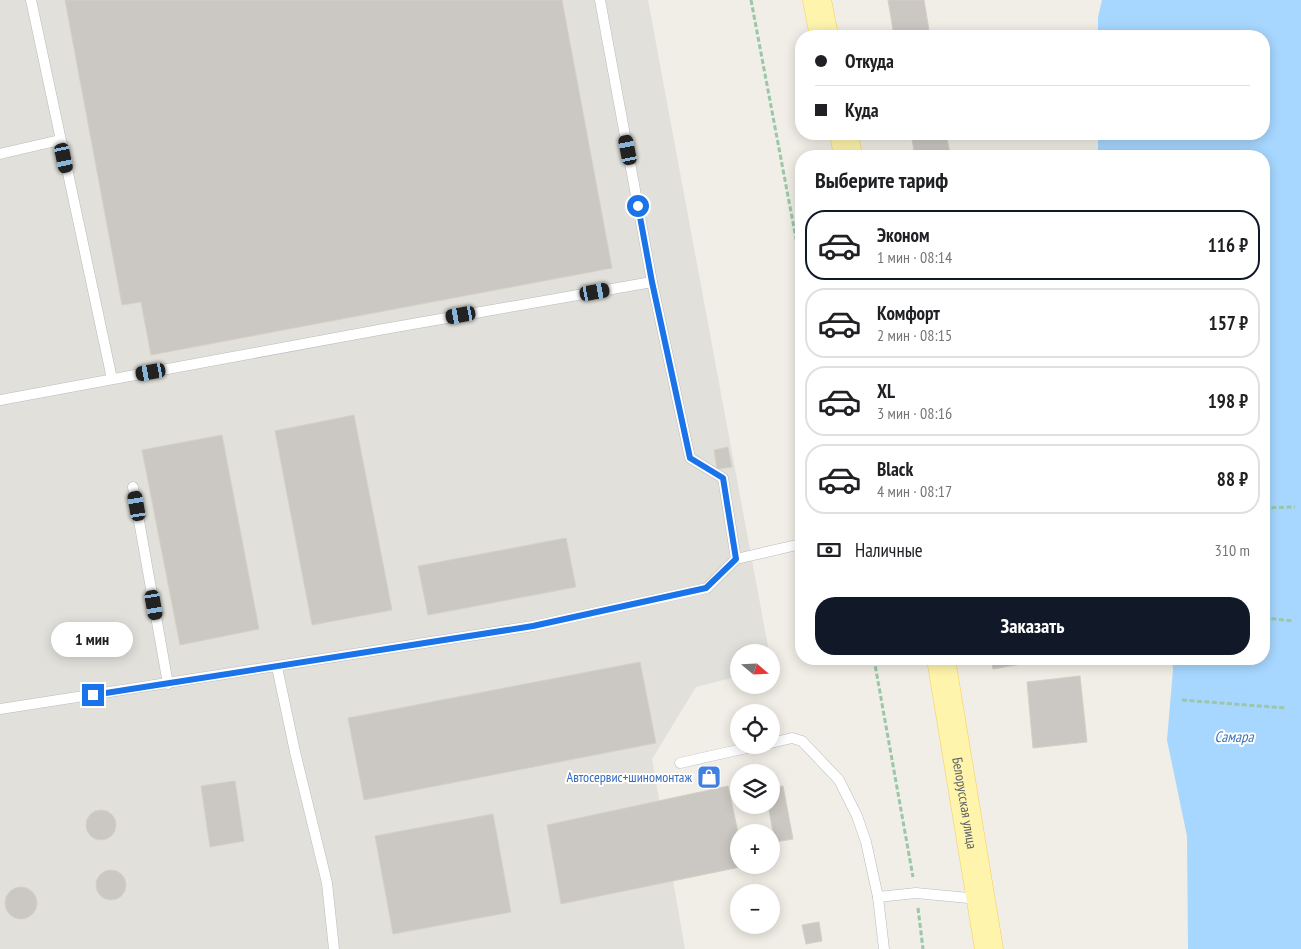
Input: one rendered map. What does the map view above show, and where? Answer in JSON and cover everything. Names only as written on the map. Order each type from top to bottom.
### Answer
[{"type":"main road","points":[[817,0],[823,30]]},
{"type":"main road","name":"Белорусская улица","points":[[941,665],[989,949]]},
{"type":"lane","points":[[32,0],[60,140],[112,379]]},
{"type":"lane","points":[[600,0],[652,282],[690,458],[723,478],[736,559]]},
{"type":"lane","points":[[0,154],[60,140]]},
{"type":"lane","points":[[0,400],[374,330],[652,282]]},
{"type":"lane","points":[[133,487],[168,684]]},
{"type":"lane","points":[[0,709],[533,626],[706,588],[736,559],[795,545]]},
{"type":"lane","points":[[277,666],[326,883],[334,949]]},
{"type":"lane","points":[[780,740],[792,738],[802,741],[839,780],[857,816],[866,842],[878,897],[884,949]]},
{"type":"lane","points":[[680,763],[730,752]]},
{"type":"lane","points":[[878,897],[916,894],[982,899]]},
{"type":"path","points":[[751,0],[795,233]]},
{"type":"path","points":[[1270,508],[1295,507]]},
{"type":"path","points":[[1270,619],[1293,621]]},
{"type":"path","points":[[875,665],[916,894],[923,949]]},
{"type":"path","points":[[1182,700],[1286,708]]},
{"type":"shaded area","points":[[0,0],[648,0],[768,644],[730,644],[730,678],[696,687],[652,759],[685,949],[0,949]]},
{"type":"water","name":"Самара","points":[[1102,0],[1301,0],[1301,949],[1188,949],[1187,836],[1167,740],[1173,665],[1270,665],[1270,150],[1098,150],[1098,140],[1270,140],[1270,30],[1098,30],[1098,17]]},
{"type":"building","points":[[65,0],[562,0],[612,268],[151,355],[141,302],[122,305]]},
{"type":"building","points":[[888,0],[924,0],[929,30],[893,30]]},
{"type":"building","points":[[912,140],[947,140],[949,150],[914,150]]},
{"type":"building","points":[[354,415],[392,610],[312,625],[275,431]]},
{"type":"building","points":[[222,435],[259,629],[180,645],[142,450]]},
{"type":"building","points":[[728,447],[732,467],[717,469],[714,450]]},
{"type":"building","points":[[566,538],[576,587],[428,615],[418,566]]},
{"type":"building","points":[[640,662],[656,743],[364,800],[348,718]]},
{"type":"building","points":[[992,665],[1016,665],[993,669]]},
{"type":"building","points":[[1080,676],[1087,742],[1033,748],[1027,682]]},
{"type":"building","points":[[235,781],[244,841],[210,847],[201,786]]},
{"type":"building","points":[[728,786],[730,814],[734,814],[736,824],[730,824],[730,869],[561,904],[547,825]]},
{"type":"building","points":[[780,786],[783,786],[793,839],[780,841],[780,824],[772,824],[770,814],[780,814]]},
{"type":"building","points":[[101,810],[107,811],[115,819],[115,831],[107,839],[101,840],[95,839],[87,831],[86,825],[87,819],[95,811]]},
{"type":"building","points":[[493,814],[511,912],[393,934],[375,836]]},
{"type":"building","points":[[111,870],[117,871],[125,879],[125,891],[117,899],[111,900],[105,899],[97,891],[96,885],[97,879],[105,871]]},
{"type":"building","points":[[21,887],[33,891],[37,903],[33,915],[21,919],[9,915],[5,903],[9,891]]},
{"type":"building","points":[[819,922],[822,941],[806,944],[802,925]]},
{"type":"place","name":"Автосервис+шиномонтаж","points":[[709,777]]},
{"type":"route","points":[[93,695],[533,626],[706,588],[736,559],[723,478],[690,458],[652,282],[638,206]]}]
